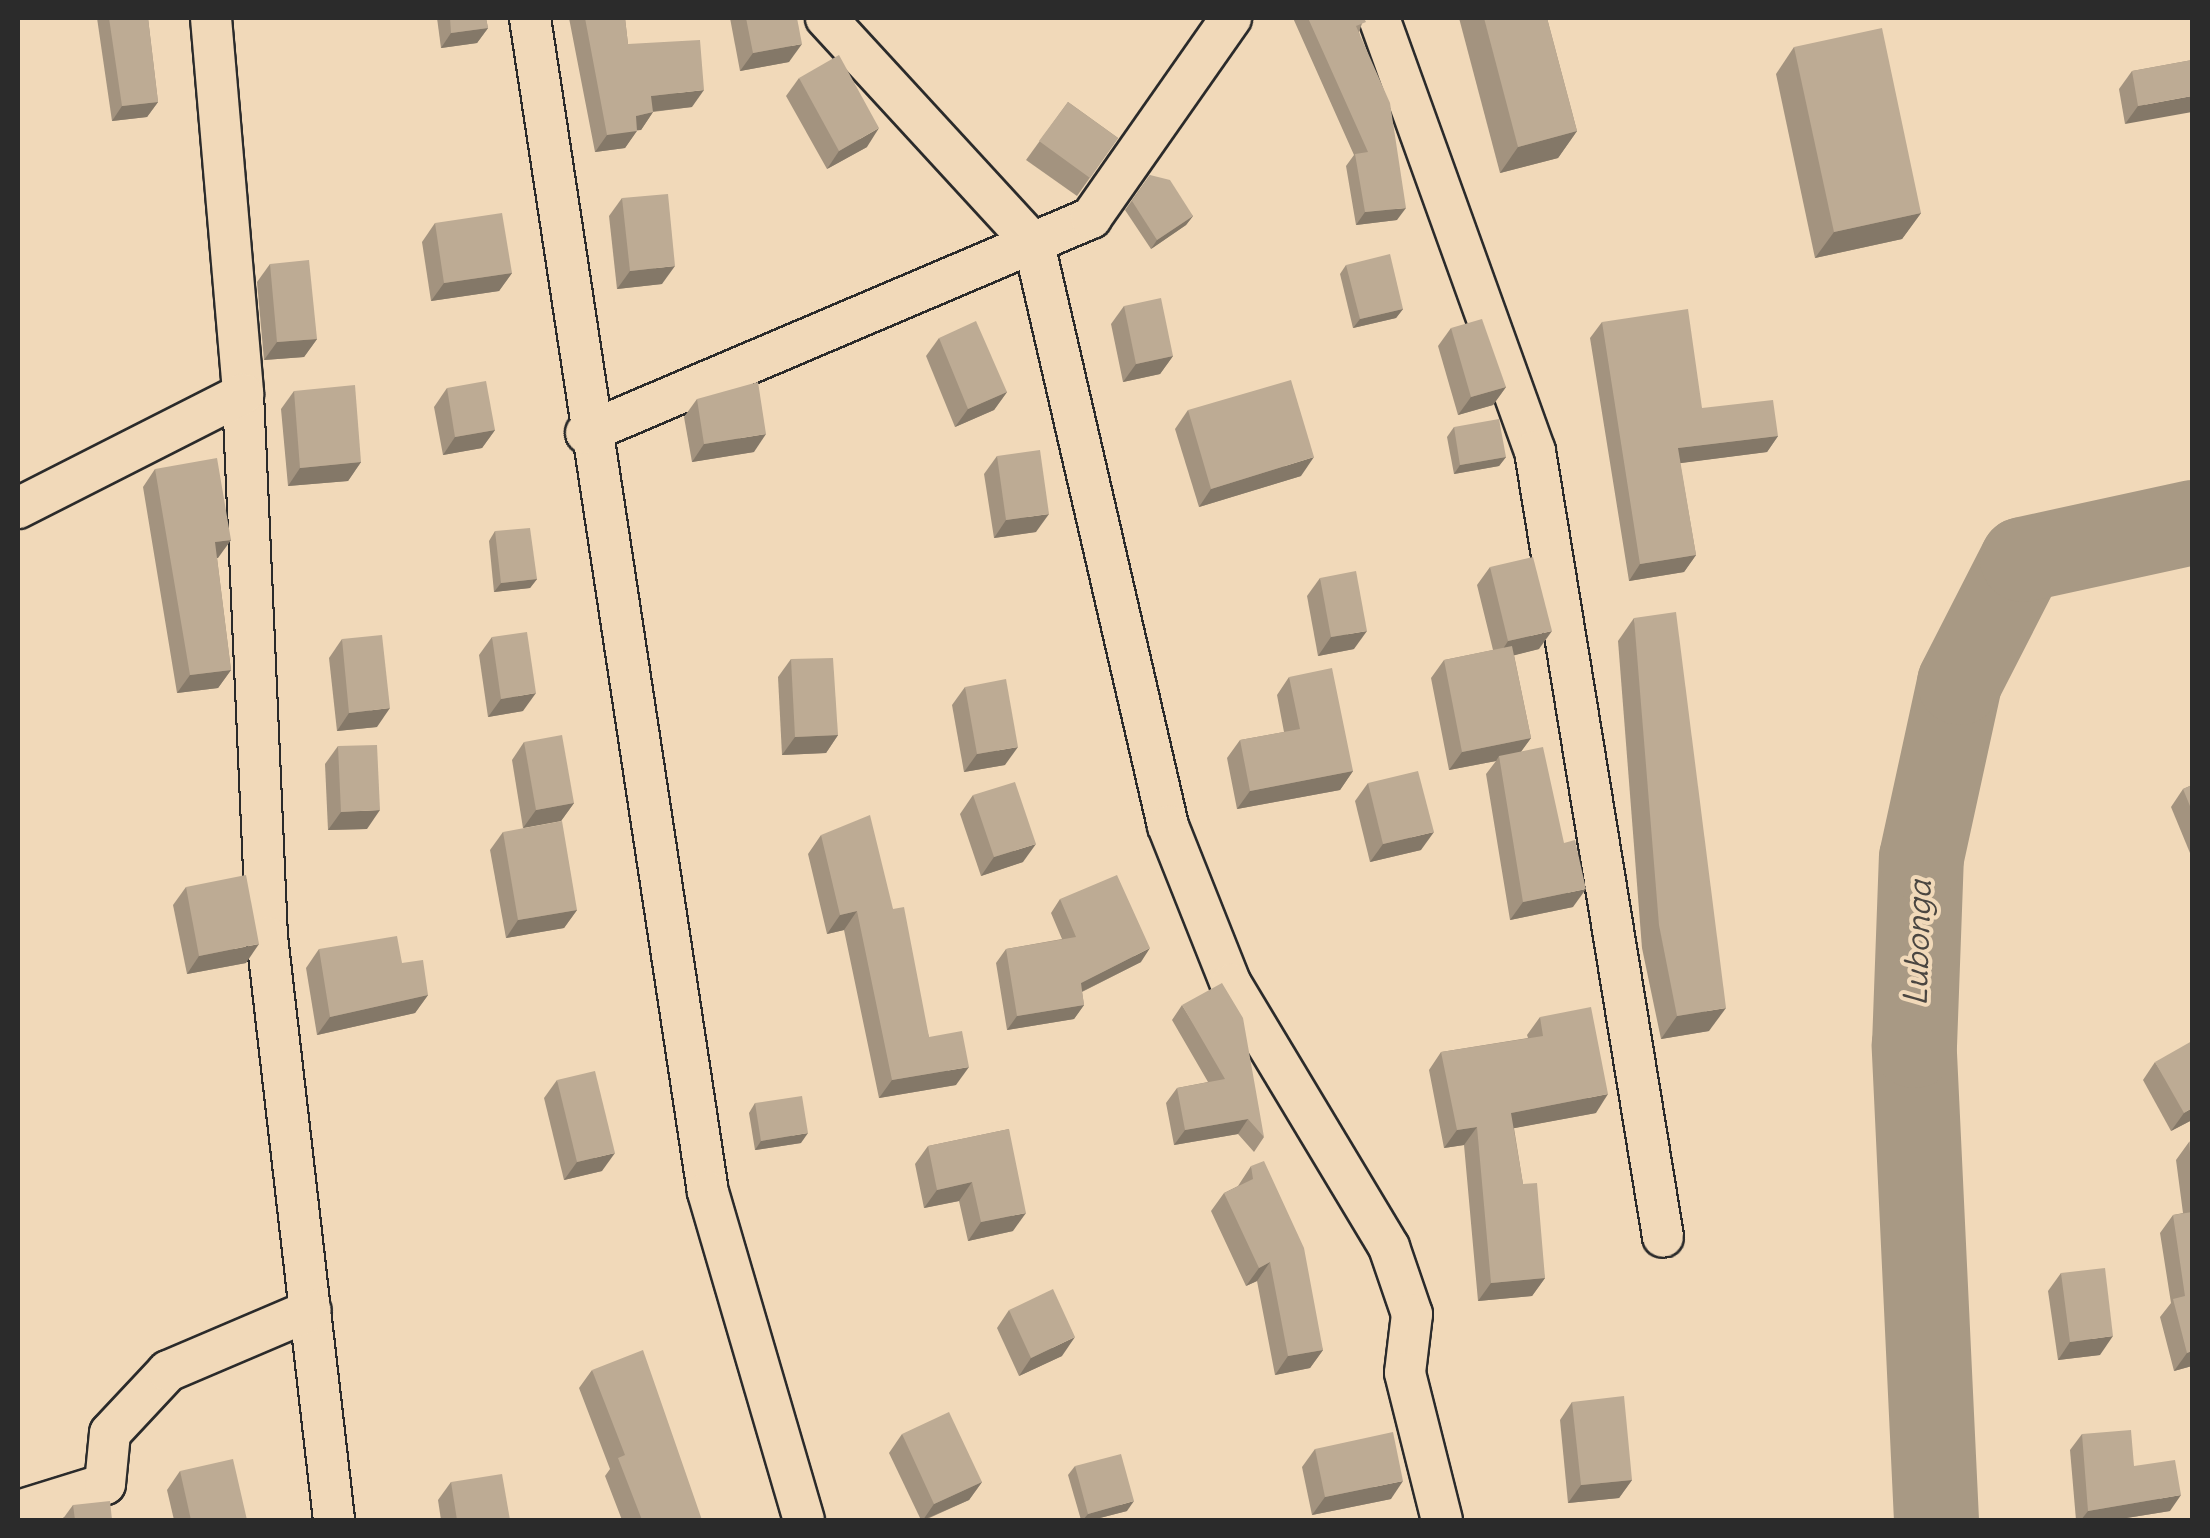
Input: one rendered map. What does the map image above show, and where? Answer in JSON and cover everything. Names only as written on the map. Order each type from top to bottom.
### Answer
[{"type":"street","points":[[211,18],[243,394],[267,937],[334,1520]]},
{"type":"street","points":[[530,18],[586,433],[708,1192],[804,1520]]},
{"type":"street","points":[[826,18],[1034,244],[1168,826],[1230,984],[1389,1246],[1412,1314],[1405,1373],[1442,1520]]},
{"type":"street","points":[[586,433],[1091,218],[1231,18]]},
{"type":"street","points":[[1379,18],[1535,451],[1663,1237]]},
{"type":"street","points":[[18,508],[243,394]]},
{"type":"street","points":[[18,1511],[105,1484],[110,1433],[168,1371],[311,1310]]},
{"type":"building","points":[[109,18],[148,18],[158,102],[122,106]]},
{"type":"building","points":[[450,18],[486,18],[488,28],[451,33]]},
{"type":"building","points":[[585,18],[625,18],[628,44],[700,40],[704,90],[651,96],[653,112],[636,116],[637,131],[607,135]]},
{"type":"building","points":[[746,18],[797,18],[802,44],[753,53]]},
{"type":"building","points":[[1308,18],[1364,18],[1366,22],[1356,26],[1390,103],[1406,208],[1365,212],[1355,154],[1368,152]]},
{"type":"building","points":[[1484,18],[1547,18],[1577,131],[1518,147]]},
{"type":"building","points":[[1882,28],[1921,213],[1834,232],[1794,47]]},
{"type":"building","points":[[839,55],[879,128],[839,151],[799,78]]},
{"type":"building","points":[[2192,60],[2192,96],[2138,106],[2132,71]]},
{"type":"building","points":[[1068,102],[1118,138],[1090,178],[1039,141]]},
{"type":"building","points":[[1150,175],[1170,180],[1193,216],[1157,240],[1132,201]]},
{"type":"building","points":[[668,194],[675,266],[630,271],[622,198]]},
{"type":"building","points":[[502,213],[512,273],[444,283],[435,223]]},
{"type":"building","points":[[1390,254],[1403,309],[1360,319],[1346,265]]},
{"type":"building","points":[[309,260],[317,339],[277,342],[270,264]]},
{"type":"building","points":[[1161,298],[1173,356],[1136,364],[1124,306]]},
{"type":"building","points":[[1688,309],[1702,408],[1773,400],[1778,436],[1678,448],[1696,555],[1640,564],[1602,322]]},
{"type":"building","points":[[1482,319],[1506,387],[1471,397],[1451,328]]},
{"type":"building","points":[[976,321],[1007,392],[968,409],[939,338]]},
{"type":"building","points":[[1291,380],[1314,457],[1211,489],[1188,410]]},
{"type":"building","points":[[486,381],[495,430],[455,437],[447,388]]},
{"type":"building","points":[[758,382],[766,434],[704,444],[697,399]]},
{"type":"building","points":[[355,385],[361,462],[300,468],[294,391]]},
{"type":"building","points":[[1499,419],[1506,457],[1460,465],[1454,427]]},
{"type":"building","points":[[1040,450],[1049,514],[1006,520],[997,456]]},
{"type":"building","points":[[217,458],[231,540],[215,542],[231,670],[190,675],[155,469]]},
{"type":"building","points":[[530,528],[537,579],[501,583],[495,531]]},
{"type":"building","points":[[1533,557],[1552,631],[1508,641],[1490,567]]},
{"type":"building","points":[[1356,571],[1367,631],[1331,637],[1320,578]]},
{"type":"building","points":[[1676,612],[1726,1008],[1677,1016],[1659,925],[1634,618]]},
{"type":"building","points":[[527,632],[536,693],[501,699],[492,637]]},
{"type":"building","points":[[382,635],[390,708],[349,713],[342,639]]},
{"type":"building","points":[[1512,646],[1531,738],[1462,752],[1444,660]]},
{"type":"building","points":[[833,658],[838,735],[795,737],[791,659]]},
{"type":"building","points":[[1332,668],[1353,771],[1250,791],[1240,740],[1300,729],[1289,677]]},
{"type":"building","points":[[1006,679],[1018,747],[977,754],[965,687]]},
{"type":"building","points":[[562,735],[574,803],[536,810],[524,742]]},
{"type":"building","points":[[377,745],[380,810],[341,812],[338,746]]},
{"type":"building","points":[[1543,747],[1564,843],[1575,840],[1586,889],[1523,902],[1499,756]]},
{"type":"building","points":[[1418,771],[1434,832],[1383,844],[1368,783]]},
{"type":"building","points":[[1015,782],[1036,844],[994,857],[973,795]]},
{"type":"building","points":[[2192,785],[2192,811],[2183,789]]},
{"type":"building","points":[[870,815],[893,909],[904,907],[929,1037],[962,1031],[969,1067],[892,1080],[857,911],[840,915],[821,835]]},
{"type":"building","points":[[562,821],[577,910],[518,920],[503,832]]},
{"type":"building","points":[[246,875],[259,944],[199,956],[186,887]]},
{"type":"building","points":[[1117,875],[1150,948],[1081,983],[1084,1005],[1017,1016],[1006,949],[1076,937],[1060,899]]},
{"type":"building","points":[[397,936],[402,963],[423,960],[428,995],[330,1017],[319,949]]},
{"type":"building","points":[[1222,983],[1243,1018],[1264,1137],[1248,1119],[1185,1130],[1177,1088],[1225,1079],[1182,1005]]},
{"type":"building","points":[[1591,1007],[1608,1094],[1511,1113],[1523,1184],[1537,1183],[1545,1278],[1491,1283],[1477,1127],[1457,1130],[1441,1052],[1543,1036],[1540,1017]]},
{"type":"building","points":[[2192,1041],[2192,1108],[2184,1113],[2155,1062]]},
{"type":"building","points":[[595,1071],[615,1153],[577,1162],[557,1080]]},
{"type":"building","points":[[802,1096],[808,1133],[761,1141],[755,1103]]},
{"type":"building","points":[[1009,1129],[1026,1213],[981,1222],[972,1182],[937,1190],[928,1146]]},
{"type":"building","points":[[1264,1161],[1304,1248],[1323,1350],[1288,1356],[1270,1262],[1259,1268],[1224,1193],[1253,1179],[1251,1166]]},
{"type":"building","points":[[2192,1212],[2192,1351],[2187,1353],[2173,1299],[2185,1296],[2173,1215]]},
{"type":"building","points":[[2105,1268],[2113,1336],[2070,1342],[2061,1273]]},
{"type":"building","points":[[1053,1289],[1075,1337],[1031,1358],[1009,1310]]},
{"type":"building","points":[[643,1350],[702,1520],[642,1520],[618,1458],[625,1455],[592,1370]]},
{"type":"building","points":[[1624,1396],[1632,1480],[1581,1485],[1572,1402]]},
{"type":"building","points":[[949,1412],[982,1482],[934,1504],[902,1434]]},
{"type":"building","points":[[2131,1430],[2134,1466],[2175,1460],[2181,1495],[2088,1511],[2082,1434]]},
{"type":"building","points":[[1393,1432],[1403,1481],[1325,1497],[1315,1449]]},
{"type":"building","points":[[1121,1454],[1134,1501],[1088,1514],[1075,1466]]},
{"type":"building","points":[[233,1459],[247,1520],[191,1520],[180,1471]]},
{"type":"building","points":[[502,1474],[510,1520],[457,1520],[451,1482]]},
{"type":"building","points":[[110,1501],[112,1520],[75,1520],[73,1505]]},
{"type":"waterway","name":"Lubonga","points":[[1936,1520],[1914,1045],[1921,857],[1959,682],[2022,559],[2192,522]]}]
